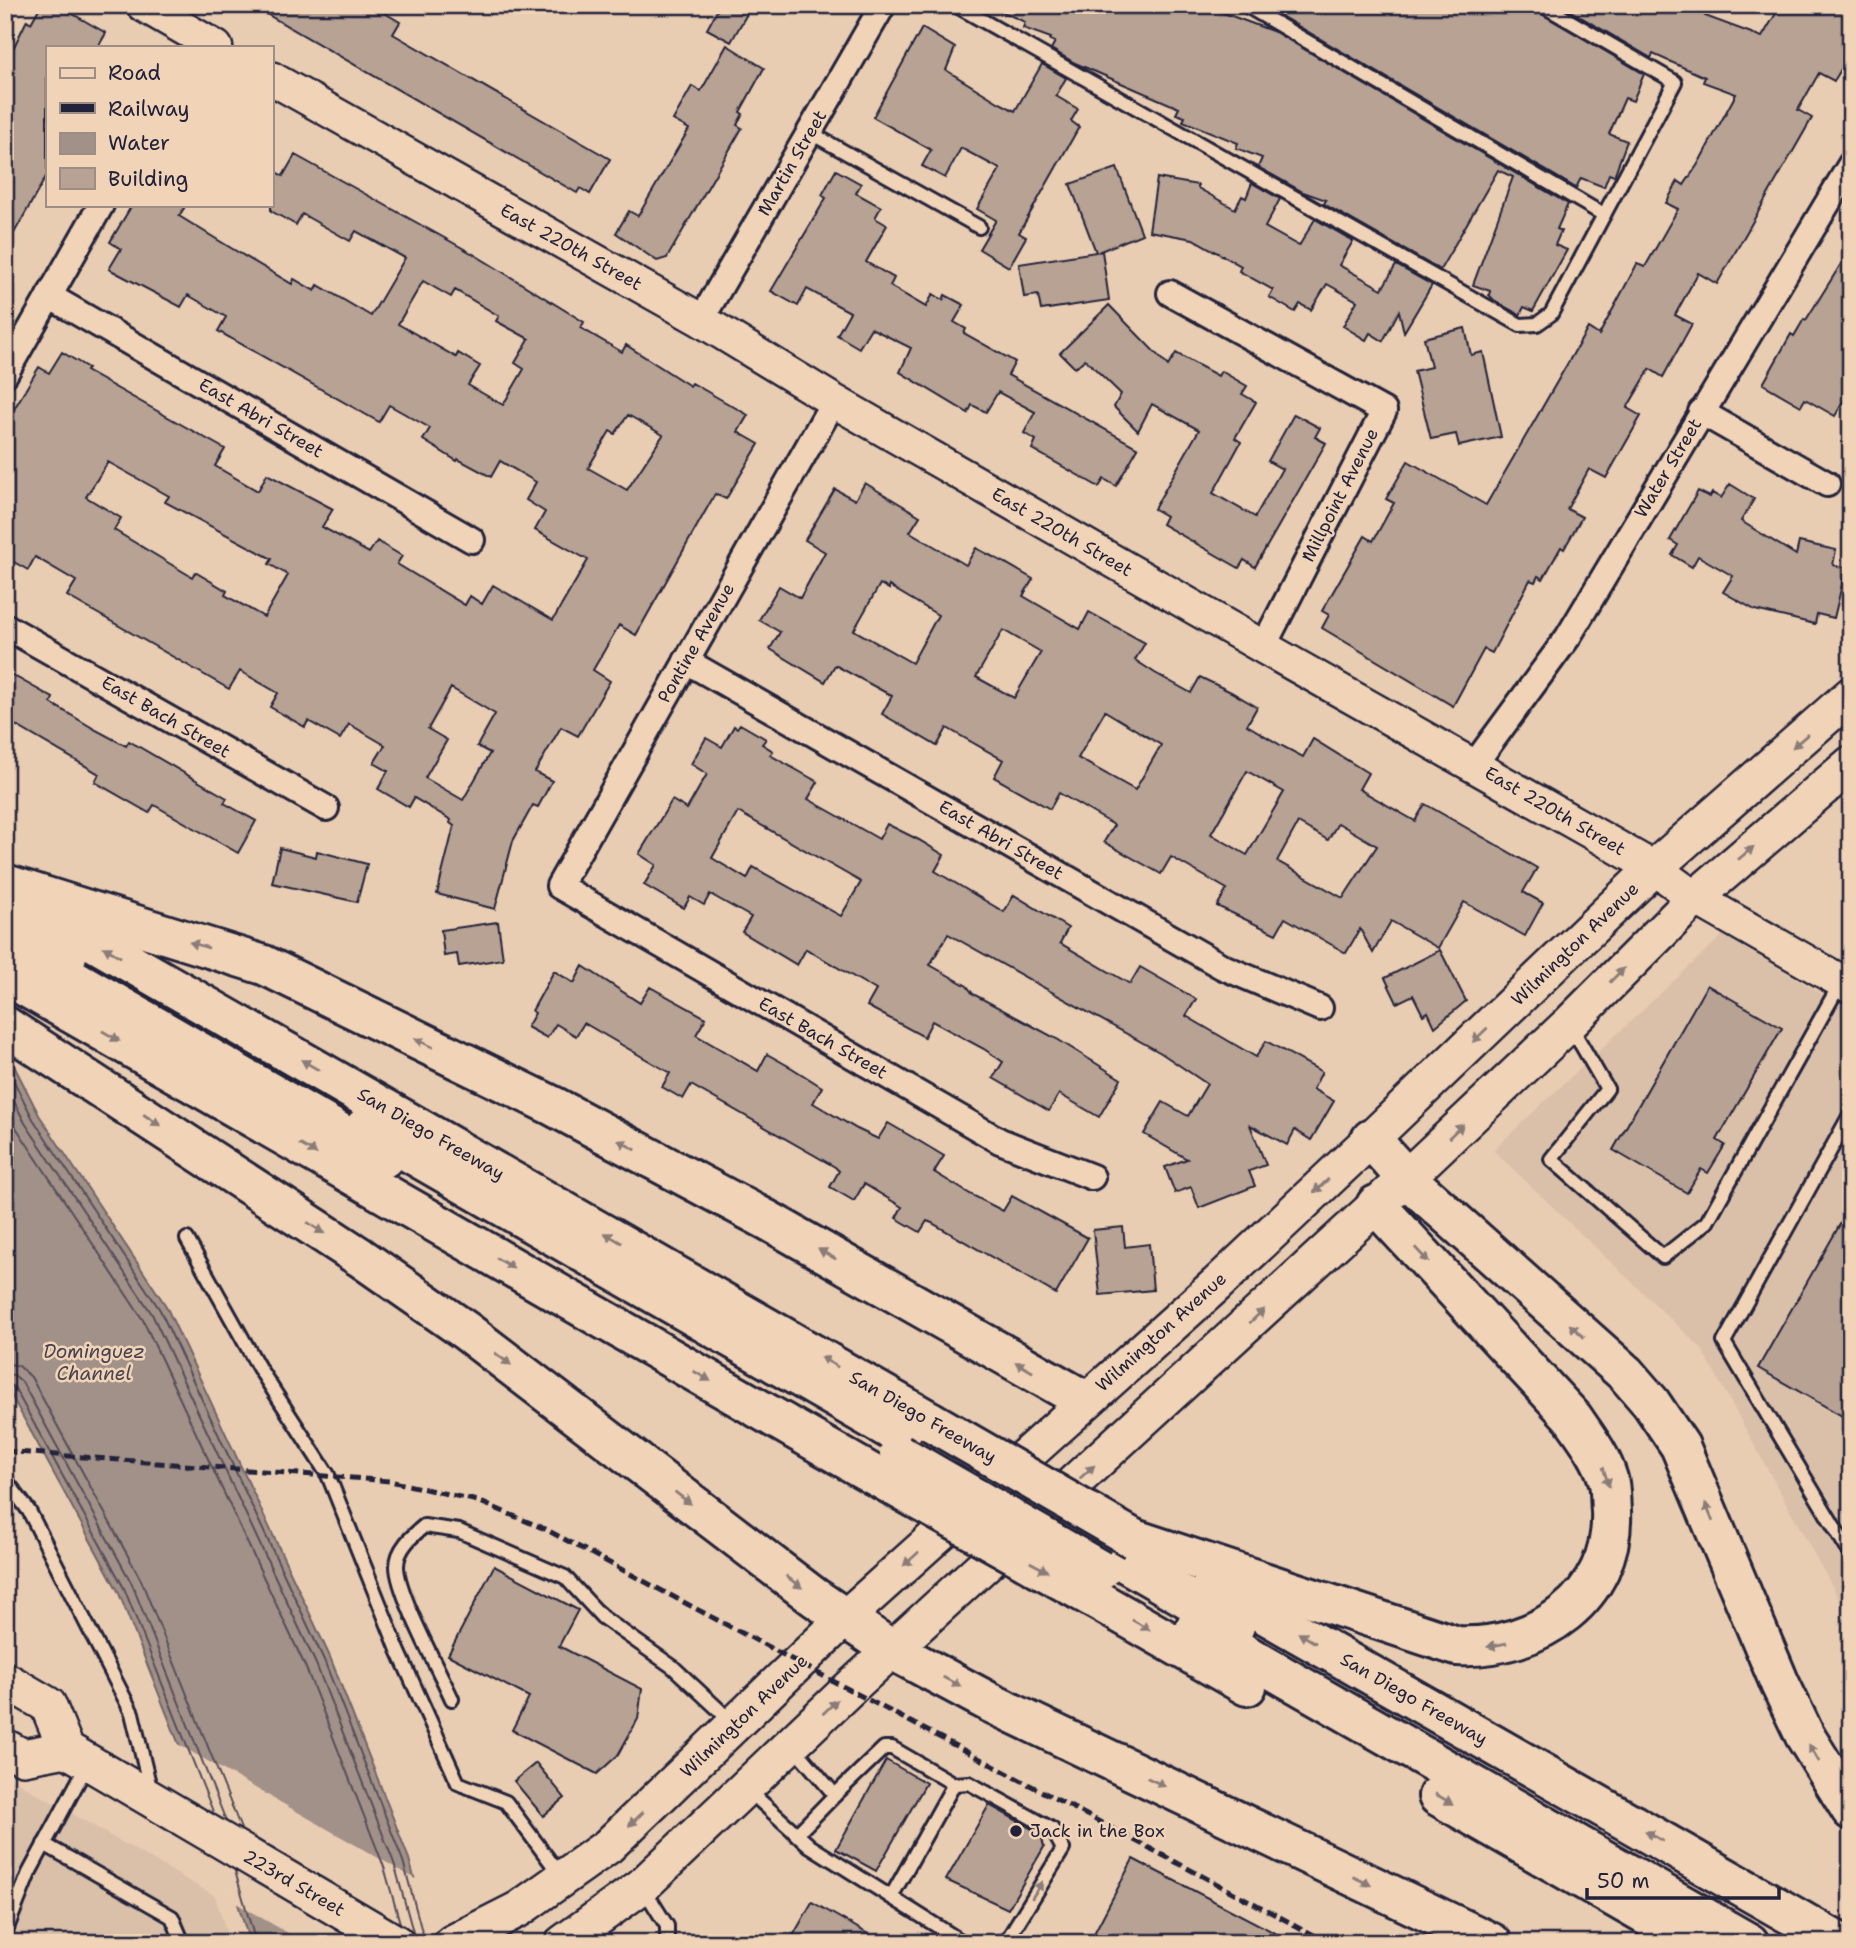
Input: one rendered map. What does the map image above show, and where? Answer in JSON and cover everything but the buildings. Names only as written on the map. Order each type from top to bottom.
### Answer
[{"type":"highway","points":[[5,884],[264,965],[565,1112],[769,1222],[1084,1400]]},
{"type":"highway","points":[[9,933],[903,1448]]},
{"type":"highway","name":"San Diego Freeway","points":[[9,933],[51,1002],[903,1448],[1107,1564],[1694,1943]]},
{"type":"highway","name":"San Diego Freeway","points":[[9,933],[1107,1564],[1840,1943]]},
{"type":"highway","points":[[5,1026],[360,1257],[466,1331],[844,1619],[892,1650],[991,1703],[1492,1943]]},
{"type":"highway","points":[[1371,1139],[1406,1178],[1626,1374],[1651,1403],[1680,1446],[1805,1736],[1851,1810]]},
{"type":"highway","points":[[1107,1564],[1457,1646],[1485,1647],[1534,1634],[1552,1623],[1581,1597],[1608,1549],[1609,1481],[1596,1452],[1573,1418],[1376,1205]]},
{"type":"highway","points":[[1107,1564],[1749,1943]]},
{"type":"highway","points":[[1107,1564],[1786,1943]]},
{"type":"main road","name":"Wilmington Avenue","points":[[452,1943],[519,1909],[608,1846],[844,1619],[1084,1400],[1216,1284],[1654,868],[1851,695]]},
{"type":"main road","points":[[563,1943],[642,1886],[892,1650],[1406,1178],[1569,1024],[1695,898],[1851,764]]},
{"type":"main road","points":[[5,1680],[48,1705],[77,1756],[23,1757],[5,1746]]},
{"type":"main road","points":[[724,1734],[746,1787]]},
{"type":"main road","name":"223rd Street","points":[[77,1756],[396,1943]]},
{"type":"street","points":[[143,5],[200,43]]},
{"type":"street","name":"Martin Street","points":[[701,320],[883,5]]},
{"type":"street","name":"East 220th Street","points":[[273,79],[701,320],[834,401],[1654,868],[1695,898],[1846,984]]},
{"type":"street","name":"Water Street","points":[[1474,765],[1568,637],[1851,164]]},
{"type":"street","points":[[5,374],[100,206]]},
{"type":"street","name":"Millpoint Avenue","points":[[1170,293],[1384,411],[1263,647]]},
{"type":"street","name":"East Abri Street","points":[[49,296],[472,540]]},
{"type":"street","name":"Pontine Avenue","points":[[559,886],[834,401]]},
{"type":"street","points":[[1701,412],[1826,484]]},
{"type":"street","name":"East Bach Street","points":[[5,626],[326,807]]},
{"type":"street","name":"East Abri Street","points":[[686,661],[1223,967],[1320,1008]]},
{"type":"street","name":"East Bach Street","points":[[559,886],[1000,1141],[1092,1177]]},
{"type":"lane","points":[[956,5],[1520,325],[1537,324],[1551,314],[1675,82],[1542,5]]},
{"type":"lane","points":[[1245,5],[1604,215]]},
{"type":"lane","points":[[809,132],[979,227]]},
{"type":"lane","points":[[1569,1024],[1607,1089],[1551,1159],[1663,1257],[1707,1222],[1846,984]]},
{"type":"lane","points":[[1851,1113],[1724,1342],[1851,1555]]},
{"type":"lane","points":[[187,1240],[259,1368],[328,1475],[398,1650],[458,1783],[506,1802],[563,1878]]},
{"type":"lane","points":[[5,1479],[29,1511],[132,1713],[153,1800]]},
{"type":"lane","points":[[452,1699],[407,1601],[396,1565],[406,1542],[424,1526],[459,1531],[565,1577],[602,1617],[673,1667],[724,1734]]},
{"type":"lane","points":[[791,1744],[835,1795]]},
{"type":"lane","points":[[796,1835],[884,1748],[892,1748],[954,1784],[969,1783],[1052,1829],[1063,1849],[1007,1940],[997,1943]]},
{"type":"lane","points":[[5,1933],[44,1844],[77,1756]]},
{"type":"lane","points":[[891,1897],[954,1784]]},
{"type":"lane","points":[[746,1787],[796,1835],[964,1943]]},
{"type":"lane","points":[[44,1844],[172,1916],[183,1943]]},
{"type":"lane","points":[[642,1886],[667,1926],[667,1943]]},
{"type":"shaded area","points":[[1723,935],[1851,1011],[1851,1621],[1701,1348],[1493,1150]]},
{"type":"shaded area","points":[[5,1775],[215,1896],[230,1943],[5,1943]]},
{"type":"water","name":"Dominguez Channel","points":[[5,1048],[39,1115],[166,1306],[330,1657],[409,1859],[432,1943],[250,1943],[224,1858],[118,1591],[5,1384]]},
{"type":"pier","points":[[174,1742],[419,1881],[436,1943],[297,1943],[295,1937],[234,1902],[221,1859]]},
{"type":"railway","points":[[5,1451],[390,1481],[478,1501],[545,1529],[1329,1943]]},
{"type":"place","name":"Jack in the Box","points":[[1016,1831]]}]
